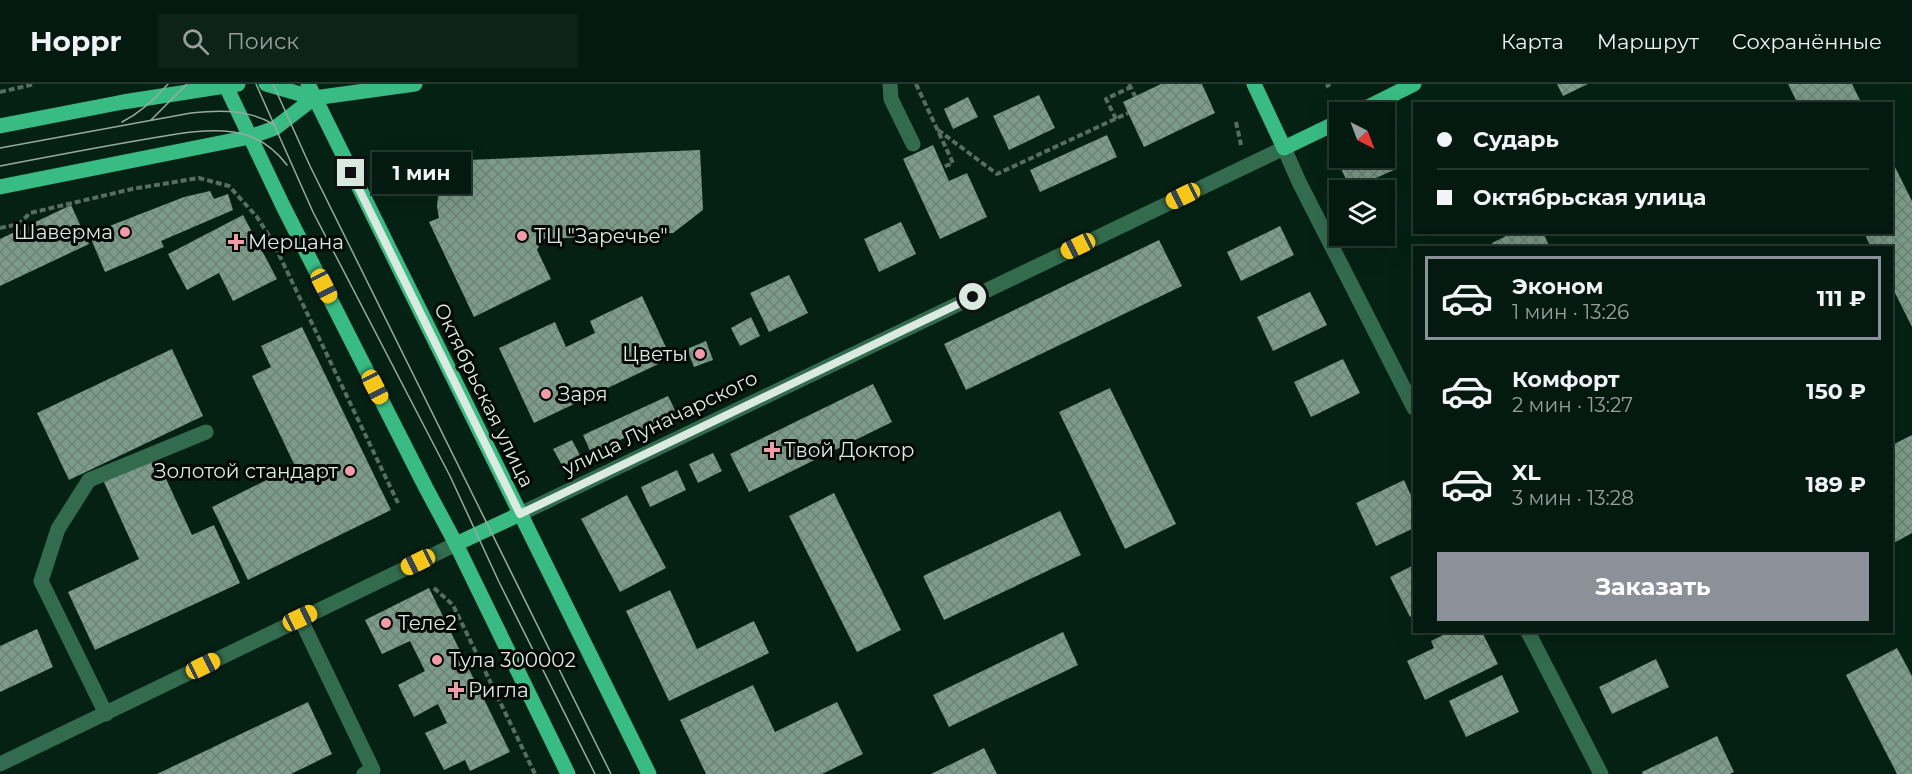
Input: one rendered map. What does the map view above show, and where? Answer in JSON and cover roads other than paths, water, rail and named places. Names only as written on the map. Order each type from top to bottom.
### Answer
[{"type":"main road","points":[[0,126],[229,84],[250,137],[420,478],[456,544],[568,774]]},
{"type":"main road","points":[[266,84],[311,91],[415,84]]},
{"type":"main road","points":[[1254,84],[1284,148]]},
{"type":"main road","points":[[1378,102],[1414,84]]},
{"type":"main road","points":[[0,187],[250,137],[275,128],[311,91]]},
{"type":"main road","name":"Октябрьская улица","points":[[311,91],[649,774]]},
{"type":"main road","name":"улица Луначарского","points":[[1284,148],[1329,126]]},
{"type":"main road","name":"улица Луначарского","points":[[456,544],[520,514]]},
{"type":"street","points":[[890,84],[891,99],[913,144]]},
{"type":"street","points":[[1284,148],[1413,406]]},
{"type":"street","name":"улица Луначарского","points":[[520,514],[1284,148]]},
{"type":"street","points":[[106,714],[40,581],[58,530],[89,480],[206,432]]},
{"type":"street","name":"улица Луначарского","points":[[5,767],[300,618],[456,544]]},
{"type":"street","points":[[300,618],[373,770],[364,774]]},
{"type":"street","points":[[1529,633],[1601,774]]},
{"type":"tram line","points":[[122,122],[147,105],[168,84]]},
{"type":"tram line","points":[[151,120],[187,84]]},
{"type":"tram line","points":[[256,84],[313,212],[450,476],[499,582],[595,774]]},
{"type":"tram line","points":[[273,84],[310,166],[611,774]]},
{"type":"tram line","points":[[0,148],[202,112],[245,113],[275,125]]},
{"type":"tram line","points":[[0,166],[164,136],[210,131],[233,132],[257,139],[276,153],[287,165]]},
{"type":"place","name":"Шаверма","points":[[125,232]]},
{"type":"place","name":"ТЦ \"Заречье\"","points":[[522,236]]},
{"type":"place","name":"Мерцана","points":[[236,242]]},
{"type":"place","name":"Цветы","points":[[700,354]]},
{"type":"place","name":"Заря","points":[[546,394]]},
{"type":"place","name":"Твой Доктор","points":[[772,450]]},
{"type":"place","name":"Золотой стандарт","points":[[350,471]]},
{"type":"place","name":"Теле2","points":[[386,623]]},
{"type":"place","name":"Тула 300002","points":[[437,660]]},
{"type":"place","name":"Ригла","points":[[456,690]]}]
